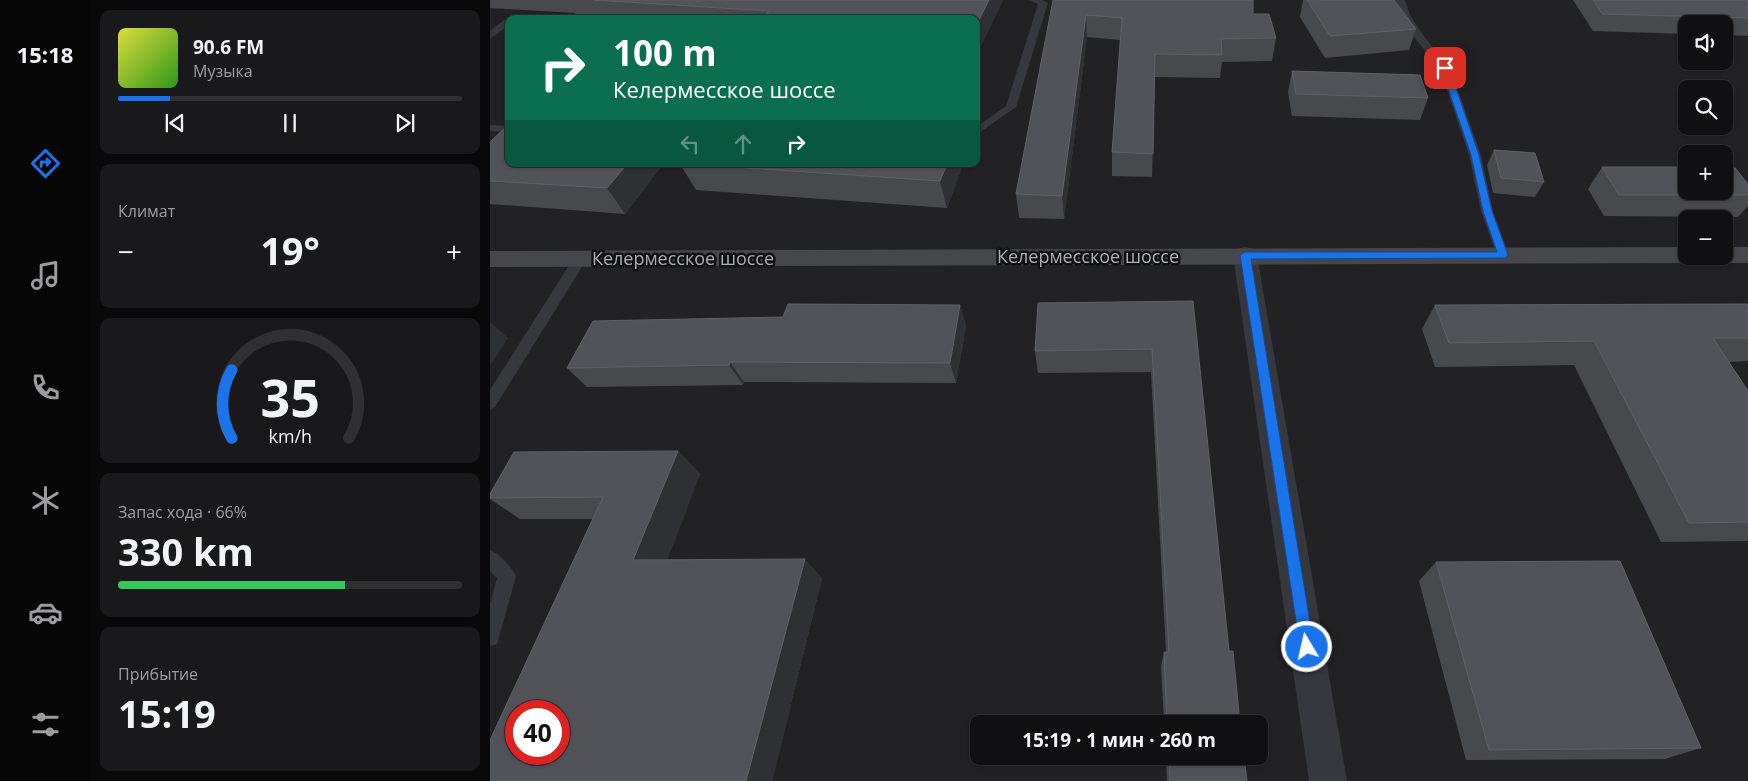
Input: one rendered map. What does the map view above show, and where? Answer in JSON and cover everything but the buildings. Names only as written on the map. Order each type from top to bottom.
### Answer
[{"type":"main road","name":"Келермесское шоссе","points":[[490,259],[1678,255]]},
{"type":"main road","points":[[1733,255],[1748,255]]},
{"type":"street","points":[[1245,255],[1328,781]]},
{"type":"lane","points":[[980,129],[1011,107],[1043,2],[1033,0]]},
{"type":"lane","points":[[1400,0],[1405,15],[1419,37],[1445,68],[1475,155],[1487,211],[1503,255]]},
{"type":"lane","points":[[490,36],[505,24]]},
{"type":"lane","points":[[490,128],[505,129]]},
{"type":"lane","points":[[490,404],[580,259]]},
{"type":"lane","points":[[490,558],[507,576],[490,637]]},
{"type":"shaded area","points":[[490,0],[1748,0],[1748,781],[490,781]]},
{"type":"route","points":[[1307,647],[1245,255],[1503,255],[1487,211],[1475,155],[1445,68]]}]
